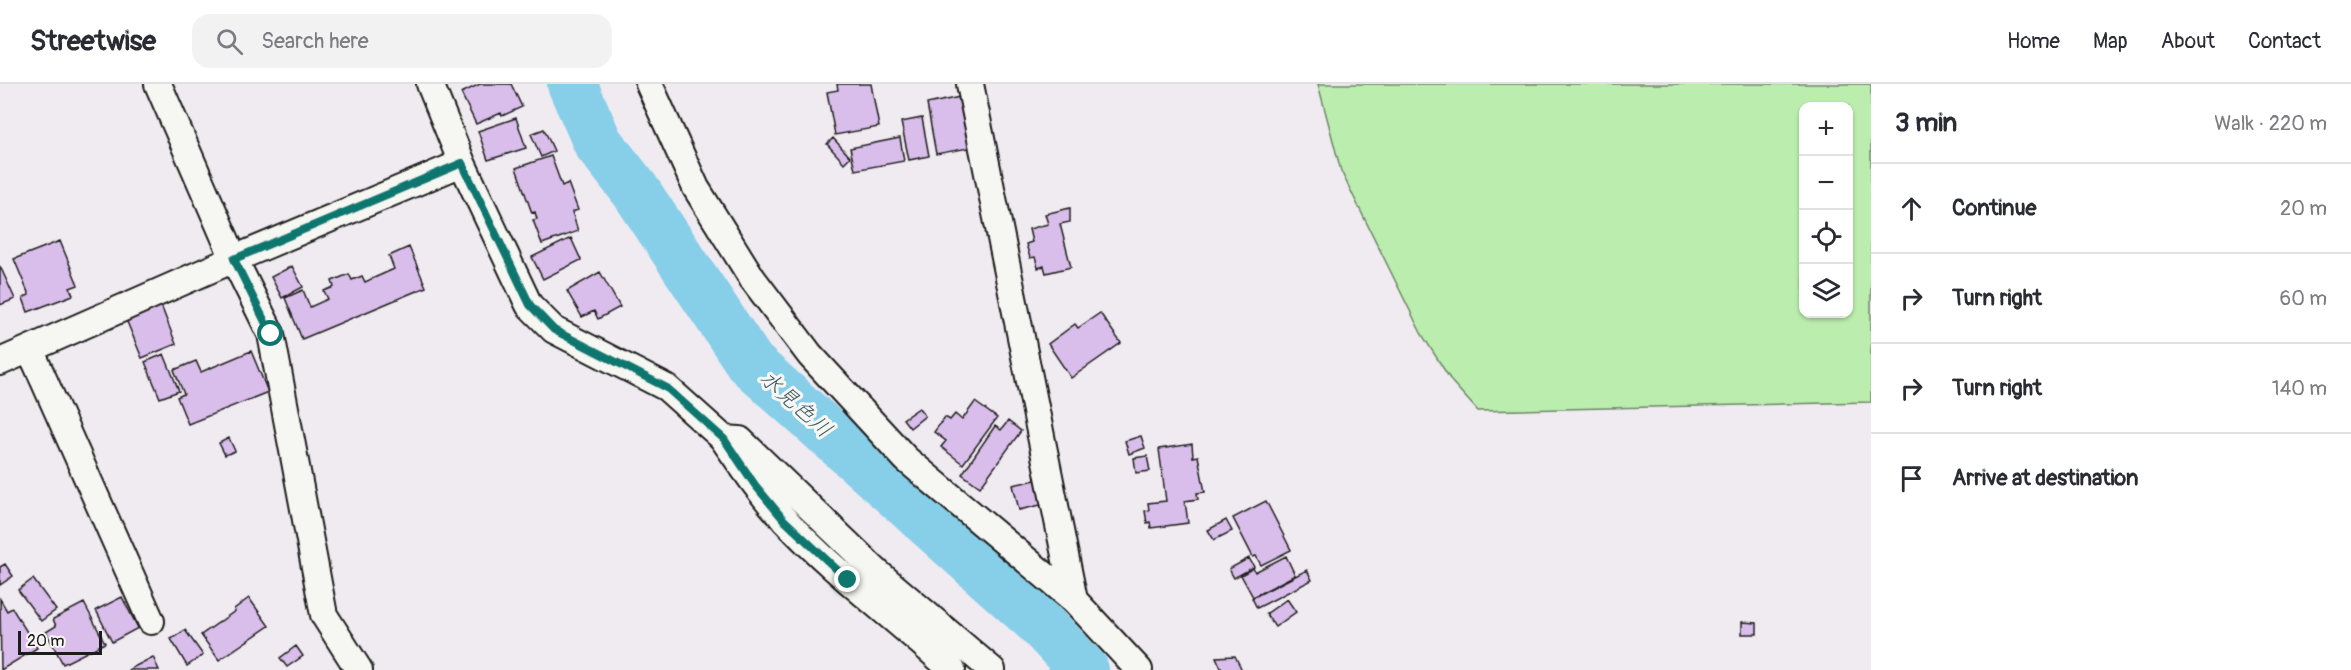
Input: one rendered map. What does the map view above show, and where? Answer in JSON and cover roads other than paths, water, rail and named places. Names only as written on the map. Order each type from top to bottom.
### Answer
[{"type":"street","points":[[158,84],[234,259],[271,334],[324,615],[359,670]]},
{"type":"street","points":[[430,84],[462,163],[530,305],[554,330],[667,388],[724,439],[755,485],[784,520],[848,580],[952,670]]},
{"type":"street","points":[[649,84],[696,188],[752,278],[810,355],[906,459],[1074,600],[1139,670]]},
{"type":"street","points":[[970,84],[1074,600]]},
{"type":"street","points":[[0,362],[234,259],[462,163]]},
{"type":"street","points":[[30,349],[151,621]]},
{"type":"street","points":[[724,439],[740,440],[879,574],[992,670]]},
{"type":"waterway","name":"水見色川","points":[[572,84],[598,143],[635,190],[750,363],[1038,621],[1084,670]]}]
